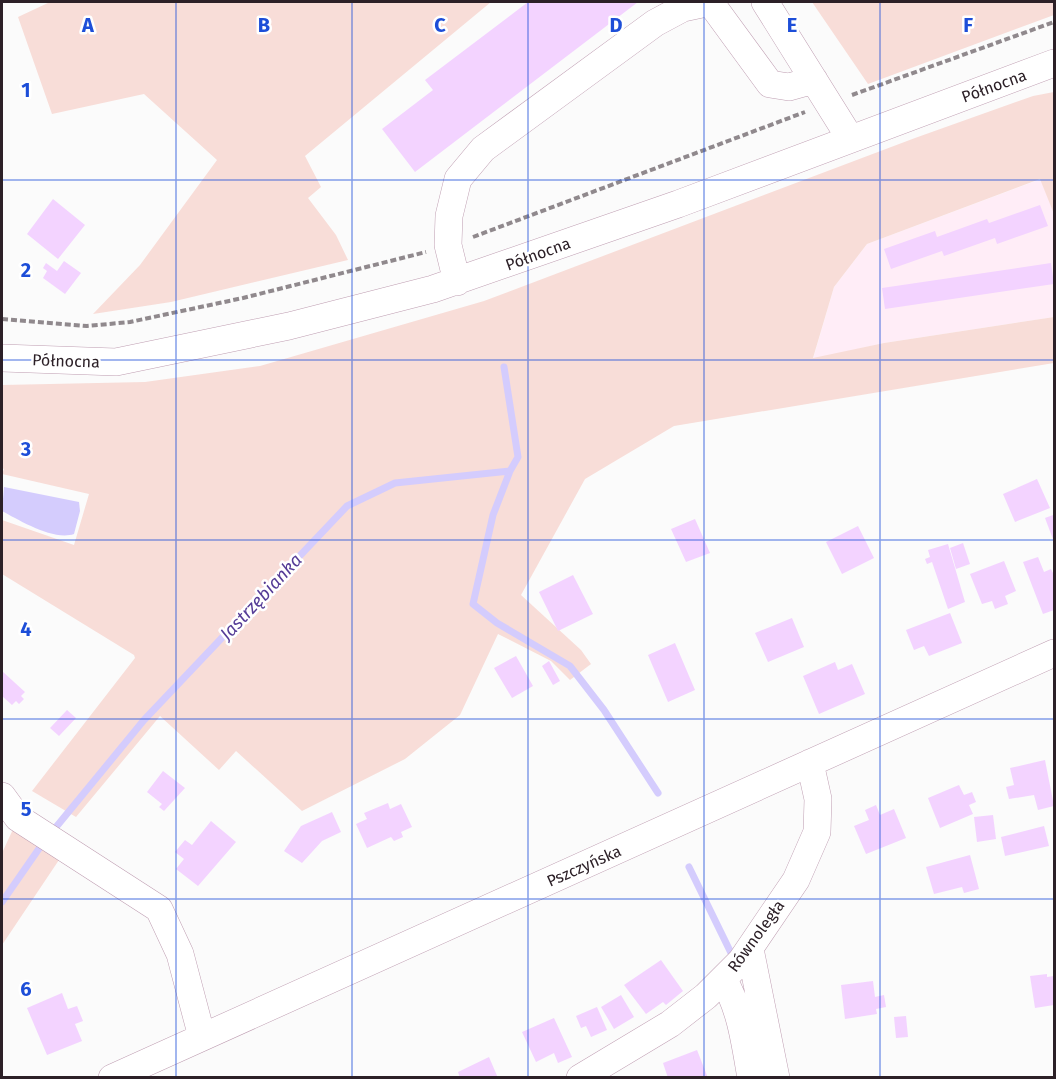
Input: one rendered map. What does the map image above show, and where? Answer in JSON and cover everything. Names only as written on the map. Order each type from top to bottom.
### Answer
[{"type":"street","points":[[457,282],[448,245],[449,216],[458,179],[483,149],[655,22],[683,8],[710,2],[770,84],[789,87],[814,80]]},
{"type":"street","points":[[765,2],[850,138]]},
{"type":"street","name":"Północna","points":[[2,358],[116,362],[289,326],[457,282],[678,204],[1054,63]]},
{"type":"street","name":"Pszczyńska","points":[[112,1077],[1054,653]]},
{"type":"street","name":"Równoległa","points":[[580,1077],[670,1024],[723,979],[750,949],[796,880],[817,832],[818,799],[810,763]]},
{"type":"street","points":[[2,796],[18,818],[159,909],[180,954],[202,1037]]},
{"type":"street","points":[[750,949],[776,1077]]},
{"type":"street","points":[[723,979],[732,993],[740,1020],[752,1077]]},
{"type":"path","points":[[2,319],[87,326],[130,322],[243,298],[448,245],[499,229],[829,103],[1054,22]]},
{"type":"shaded area","points":[[50,2],[491,2],[305,156],[321,187],[308,198],[336,235],[348,260],[171,302],[93,314],[140,265],[217,160],[144,94],[52,114],[18,17]]},
{"type":"shaded area","points":[[812,2],[1054,2],[1054,15],[868,84]]},
{"type":"shaded area","points":[[1054,92],[1054,214],[1040,179],[867,244],[834,287],[813,358],[884,343],[1054,317],[1054,363],[674,426],[585,479],[521,595],[581,650],[591,664],[570,680],[551,661],[498,634],[460,715],[405,759],[302,811],[236,751],[219,770],[160,716],[76,817],[32,791],[135,658],[134,655],[2,574],[2,520],[74,545],[89,494],[2,474],[4,469],[2,468],[2,385],[145,382],[260,366],[484,301],[915,138],[1033,96]]},
{"type":"shaded area","points":[[1041,179],[1054,214],[1054,317],[884,343],[813,359],[834,287],[867,244]]},
{"type":"shaded area","points":[[4,487],[79,502],[80,511],[74,534],[56,535],[46,532],[2,511]]},
{"type":"shaded area","points":[[15,825],[63,854],[2,945],[2,853]]},
{"type":"building","points":[[528,2],[638,2],[415,172],[382,129],[433,90],[425,80]]},
{"type":"building","points":[[53,199],[85,225],[58,259],[27,234]]},
{"type":"building","points":[[1040,205],[1048,226],[997,244],[995,238],[944,256],[942,251],[891,269],[884,249],[935,231],[937,237],[987,219],[989,223]]},
{"type":"building","points":[[64,261],[81,273],[65,294],[43,278],[47,271],[43,268],[46,263],[57,271]]},
{"type":"building","points":[[1051,263],[1054,284],[885,309],[882,288]]},
{"type":"building","points":[[1037,479],[1050,508],[1015,522],[1003,494]]},
{"type":"building","points":[[1053,515],[1054,518],[1054,542],[1045,518]]},
{"type":"building","points":[[695,519],[710,553],[686,562],[671,529]]},
{"type":"building","points":[[858,526],[874,558],[842,574],[826,542]]},
{"type":"building","points":[[963,543],[970,564],[956,569],[950,548]]},
{"type":"building","points":[[948,544],[965,602],[948,609],[932,562],[927,564],[925,559],[930,557],[928,550]]},
{"type":"building","points":[[1038,557],[1044,572],[1051,569],[1054,575],[1054,610],[1043,614],[1023,562]]},
{"type":"building","points":[[1004,561],[1016,591],[1005,596],[1008,604],[995,609],[992,601],[982,604],[970,574]]},
{"type":"building","points":[[573,575],[593,614],[558,631],[539,592]]},
{"type":"building","points":[[950,613],[962,643],[929,656],[924,646],[914,650],[906,630]]},
{"type":"building","points":[[792,618],[804,647],[768,662],[755,633]]},
{"type":"building","points":[[675,643],[695,690],[668,702],[648,655]]},
{"type":"building","points":[[516,656],[533,686],[512,698],[494,668]]},
{"type":"building","points":[[549,661],[560,681],[553,685],[542,666]]},
{"type":"building","points":[[835,662],[838,670],[852,664],[865,694],[819,714],[803,676]]},
{"type":"building","points":[[2,671],[25,692],[21,696],[24,699],[19,704],[16,701],[12,705],[2,696]]},
{"type":"building","points":[[67,710],[76,718],[59,736],[50,728]]},
{"type":"building","points":[[1045,760],[1054,806],[1038,810],[1034,795],[1009,799],[1006,787],[1014,785],[1010,768]]},
{"type":"building","points":[[163,771],[185,788],[164,811],[159,807],[162,804],[147,792]]},
{"type":"building","points":[[959,785],[964,795],[972,792],[976,802],[969,805],[973,814],[940,828],[928,798]]},
{"type":"building","points":[[388,803],[390,809],[401,804],[412,827],[401,832],[403,837],[394,841],[391,837],[367,848],[356,824],[367,819],[364,813]]},
{"type":"building","points":[[876,805],[880,815],[894,809],[906,838],[866,854],[854,826],[869,820],[865,810]]},
{"type":"building","points":[[332,812],[341,832],[322,841],[302,863],[284,851],[301,826]]},
{"type":"building","points":[[993,815],[996,839],[977,842],[974,817]]},
{"type":"building","points":[[211,821],[236,842],[198,886],[176,869],[184,859],[175,852],[185,840],[192,845]]},
{"type":"building","points":[[1044,826],[1049,846],[1005,856],[1001,837]]},
{"type":"building","points":[[970,855],[979,889],[964,893],[962,887],[934,894],[926,867]]},
{"type":"building","points":[[661,960],[683,991],[666,1005],[663,1002],[646,1014],[624,985]]},
{"type":"building","points":[[1047,974],[1047,977],[1054,976],[1054,1005],[1035,1008],[1030,976]]},
{"type":"building","points":[[873,981],[875,997],[884,995],[886,1007],[876,1009],[877,1014],[845,1019],[841,985]]},
{"type":"building","points":[[62,993],[68,1009],[77,1006],[83,1021],[75,1024],[82,1041],[47,1055],[27,1008]]},
{"type":"building","points":[[621,995],[634,1017],[614,1029],[601,1007]]},
{"type":"building","points":[[597,1007],[607,1030],[591,1037],[586,1026],[581,1028],[576,1016]]},
{"type":"building","points":[[906,1016],[908,1037],[896,1038],[894,1017]]},
{"type":"building","points":[[554,1018],[572,1057],[558,1063],[554,1053],[536,1062],[522,1032]]},
{"type":"building","points":[[697,1050],[708,1078],[668,1078],[663,1063]]},
{"type":"building","points":[[489,1057],[498,1078],[460,1078],[458,1072]]},
{"type":"waterway","name":"Jastrzębianka","points":[[52,832],[144,720],[347,506],[395,483],[510,471],[518,457],[504,367]]},
{"type":"waterway","points":[[510,471],[493,515],[473,604],[497,623],[570,666],[604,710],[658,793]]},
{"type":"waterway","name":"Jastrzębianka","points":[[2,902],[45,840]]},
{"type":"waterway","points":[[689,867],[732,955]]}]
